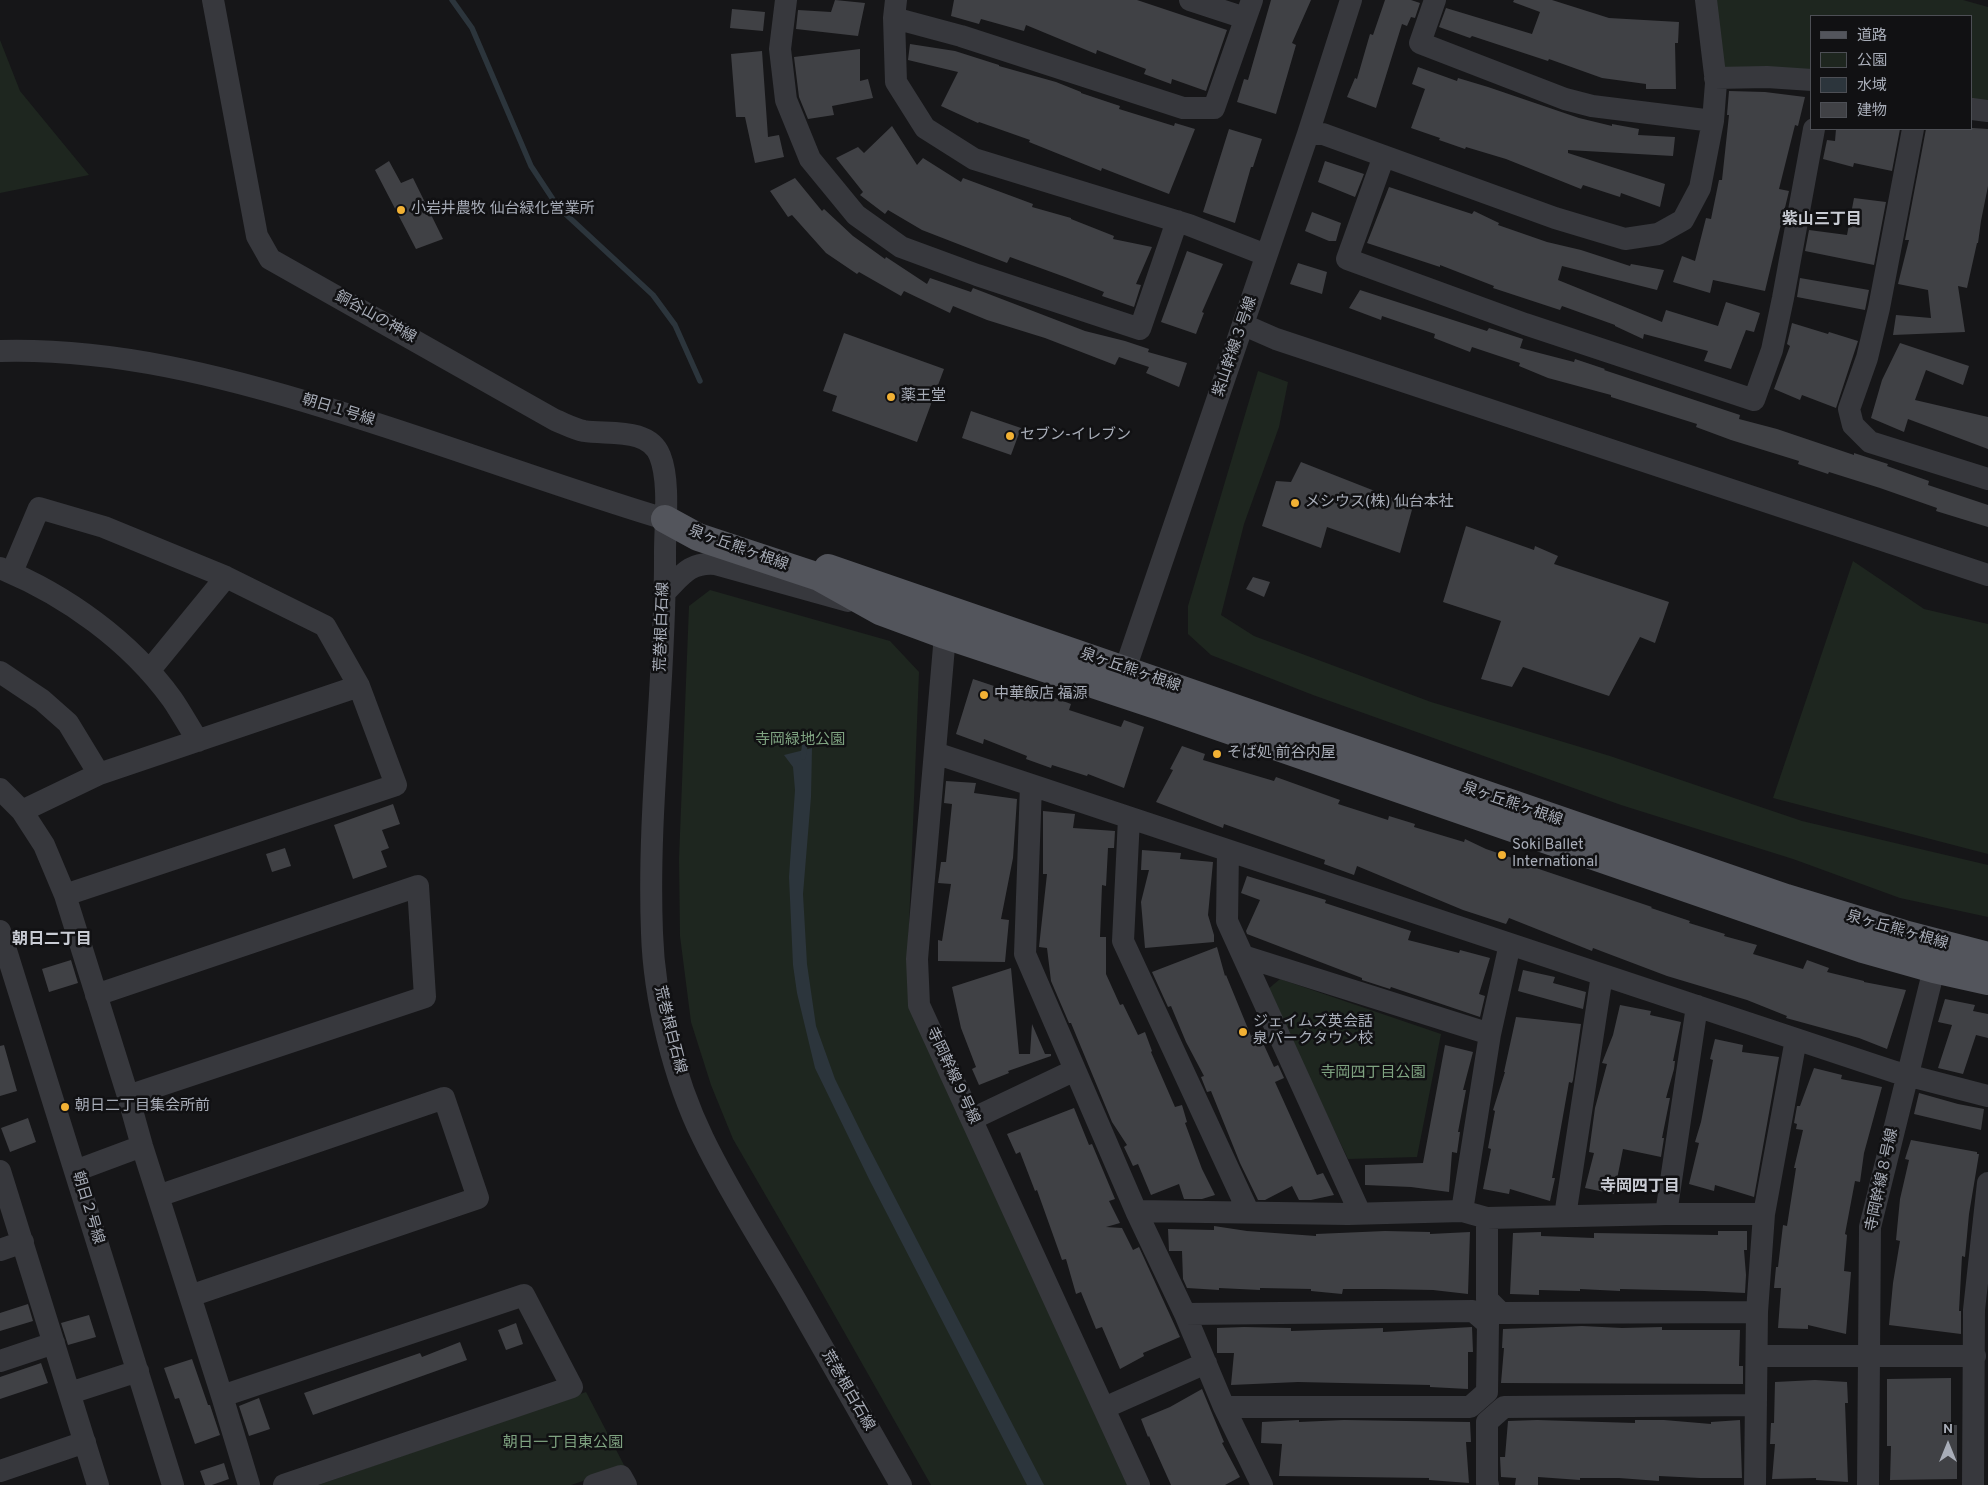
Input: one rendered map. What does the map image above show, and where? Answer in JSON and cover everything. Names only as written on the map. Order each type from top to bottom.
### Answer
[{"type":"main road","name":"泉ヶ丘熊ヶ根線","points":[[664,519],[698,537],[819,577],[880,611],[946,635],[1121,681],[1553,819],[1786,898],[1904,934],[1988,956]]},
{"type":"main road","name":"泉ヶ丘熊ヶ根線","points":[[664,519],[701,524],[1121,681],[1863,949],[1934,969],[1988,981]]},
{"type":"street","name":"銅谷山の神線","points":[[213,0],[257,236],[270,259],[556,420],[582,430],[629,435],[647,440],[656,448],[665,474],[664,519]]},
{"type":"street","points":[[786,0],[780,48],[786,100],[810,159],[856,214],[901,247],[1140,329],[1177,221]]},
{"type":"street","points":[[1190,0],[1248,9],[1214,108],[1183,108],[961,36],[895,9],[896,82],[924,128],[974,159],[1177,221],[1266,254]]},
{"type":"street","name":"紫山幹線３号線","points":[[1121,681],[1244,325],[1351,0]]},
{"type":"street","points":[[1435,0],[1420,43],[1565,99],[1592,106],[1713,121]]},
{"type":"street","points":[[1308,134],[1323,134],[1555,218],[1624,239],[1658,234],[1683,220],[1700,188],[1713,121],[1715,78],[1706,0]]},
{"type":"street","points":[[1715,78],[1767,77],[1810,80]]},
{"type":"street","points":[[1973,108],[1988,111]]},
{"type":"street","points":[[1384,156],[1347,260],[1525,324],[1754,400],[1772,350],[1782,307],[1814,130]]},
{"type":"street","points":[[1913,130],[1879,308],[1867,358],[1849,409],[1853,425],[1870,442],[1988,478]]},
{"type":"street","points":[[1244,325],[1286,342],[1988,575]]},
{"type":"street","name":"朝日１号線","points":[[0,351],[91,356],[138,361],[209,374],[400,430],[664,519]]},
{"type":"street","points":[[65,895],[396,785],[359,686],[325,626],[226,577],[104,527],[39,508],[6,570],[46,590],[76,608],[110,634],[149,672],[172,699],[198,742]]},
{"type":"street","name":"荒巻根白石線","points":[[664,519],[665,592],[652,832],[652,933],[655,975],[661,1010],[684,1089],[702,1136],[745,1215],[901,1485]]},
{"type":"street","points":[[665,592],[693,565],[704,563],[715,564],[880,611]]},
{"type":"street","points":[[149,672],[226,577]]},
{"type":"street","name":"寺岡幹線９号線","points":[[946,635],[917,959],[920,1005],[1139,1485]]},
{"type":"street","points":[[0,672],[42,700],[68,723],[99,774]]},
{"type":"street","points":[[22,810],[99,774],[359,686]]},
{"type":"street","points":[[935,753],[1906,1075],[1988,1096]]},
{"type":"street","points":[[1031,786],[1025,954],[1136,1211],[1186,1314],[1224,1407],[1262,1485]]},
{"type":"street","points":[[0,789],[22,810],[44,845],[65,895],[249,1485]]},
{"type":"street","points":[[1129,818],[1123,941],[1248,1211]]},
{"type":"street","points":[[1228,851],[1227,921],[1360,1213]]},
{"type":"street","points":[[96,995],[418,886],[425,997],[128,1096]]},
{"type":"street","name":"朝日２号線","points":[[0,932],[6,971],[75,1171],[173,1485]]},
{"type":"street","points":[[1462,1211],[1490,1034],[1510,944]]},
{"type":"street","points":[[1243,956],[1490,1034]]},
{"type":"street","name":"寺岡幹線８号線","points":[[1868,1485],[1870,1226],[1906,1075],[1934,969]]},
{"type":"street","points":[[1565,1216],[1602,975]]},
{"type":"street","points":[[1666,1214],[1696,1006]]},
{"type":"street","points":[[1755,1485],[1757,1312],[1764,1214],[1796,1039]]},
{"type":"street","points":[[972,1119],[1075,1070]]},
{"type":"street","points":[[158,1196],[444,1098],[478,1198],[190,1296]]},
{"type":"street","points":[[75,1171],[142,1146]]},
{"type":"street","points":[[0,1171],[98,1485]]},
{"type":"street","points":[[1973,1485],[1981,1400],[1974,1356],[1981,1310],[1988,1183]]},
{"type":"street","points":[[1136,1211],[1360,1213],[1462,1211],[1487,1218],[1764,1214]]},
{"type":"street","points":[[1487,1218],[1487,1299],[1501,1313],[1757,1312]]},
{"type":"street","points":[[0,1250],[22,1242]]},
{"type":"street","points":[[222,1396],[524,1295],[572,1387],[284,1485]]},
{"type":"street","points":[[1186,1314],[1473,1311],[1488,1324],[1487,1392],[1470,1407],[1224,1407]]},
{"type":"street","points":[[0,1361],[54,1343]]},
{"type":"street","points":[[1757,1356],[1974,1356]]},
{"type":"street","points":[[1104,1408],[1206,1363]]},
{"type":"street","points":[[70,1392],[138,1371]]},
{"type":"street","points":[[1488,1485],[1487,1422],[1504,1407],[1756,1405]]},
{"type":"street","points":[[0,1471],[85,1442]]},
{"type":"street","points":[[594,1485],[622,1476],[626,1485]]},
{"type":"green space","points":[[1708,0],[1963,0],[1988,7],[1988,112],[1973,109],[1973,15],[1810,15],[1810,80],[1715,78]]},
{"type":"green space","points":[[0,40],[20,91],[89,175],[0,193]]},
{"type":"green space","points":[[1258,371],[1288,382],[1279,427],[1244,524],[1221,615],[1254,636],[1431,702],[1610,756],[1802,821],[1988,865],[1988,917],[1900,898],[1793,859],[1621,805],[1313,695],[1211,655],[1188,634],[1188,606]]},
{"type":"green space","points":[[1853,561],[1924,609],[1988,624],[1988,854],[1773,798]]},
{"type":"green space","name":"寺岡緑地公園","points":[[710,590],[890,641],[919,672],[908,951],[1133,1485],[931,1485],[733,1139],[711,1085],[691,1022],[680,936],[679,859],[689,606]]},
{"type":"green space","name":"寺岡四丁目公園","points":[[1280,979],[1441,1034],[1417,1157],[1348,1159],[1267,990]]},
{"type":"green space","name":"朝日一丁目東公園","points":[[586,1392],[625,1467],[571,1485],[318,1485]]},
{"type":"water","points":[[812,748],[811,797],[803,894],[807,964],[816,1026],[835,1079],[865,1140],[1044,1485],[1027,1485],[869,1179],[815,1068],[797,993],[793,965],[789,877],[795,790],[793,767],[784,755]]},
{"type":"building","points":[[835,0],[865,3],[858,36],[796,29],[798,10],[831,12]]},
{"type":"building","points":[[954,0],[1137,0],[1227,30],[1206,91],[1172,79],[1171,84],[1144,74],[1146,69],[1097,50],[1096,54],[1026,25],[1024,31],[981,19],[979,24],[951,16]]},
{"type":"building","points":[[1271,0],[1311,0],[1292,43],[1296,45],[1276,114],[1237,102],[1244,79],[1248,80]]},
{"type":"building","points":[[1385,0],[1411,0],[1420,3],[1415,18],[1411,17],[1407,26],[1402,24],[1376,108],[1347,97],[1355,78],[1357,79],[1370,34],[1373,35]]},
{"type":"building","points":[[1514,0],[1552,0],[1609,18],[1679,22],[1678,43],[1675,43],[1676,89],[1646,89],[1646,84],[1602,78],[1549,59],[1548,61],[1439,27],[1446,8],[1532,34],[1540,12],[1513,2]]},
{"type":"building","points":[[732,9],[765,12],[763,31],[730,28]]},
{"type":"building","points":[[910,44],[955,51],[1056,82],[1081,93],[1120,106],[1119,109],[1174,126],[1175,123],[1195,129],[1169,194],[1102,168],[1101,171],[1029,142],[1030,140],[978,123],[941,106],[958,72],[908,60]]},
{"type":"building","points":[[860,49],[860,81],[868,79],[873,98],[832,106],[834,115],[808,119],[799,97],[794,57]]},
{"type":"building","points":[[762,51],[768,137],[779,135],[784,157],[755,163],[745,117],[736,117],[731,54]]},
{"type":"building","points":[[1418,67],[1457,81],[1458,78],[1488,87],[1579,118],[1612,126],[1612,124],[1639,129],[1638,135],[1675,137],[1673,156],[1568,150],[1568,153],[1665,184],[1660,207],[1621,193],[1620,197],[1583,185],[1581,189],[1506,159],[1466,147],[1465,149],[1411,128],[1425,89],[1412,84]]},
{"type":"building","points":[[1729,91],[1765,92],[1805,97],[1798,126],[1795,125],[1779,189],[1789,191],[1765,291],[1713,280],[1710,293],[1673,282],[1682,256],[1695,261],[1706,218],[1711,219],[1719,180],[1722,180],[1729,115],[1727,115]]},
{"type":"building","points":[[892,126],[917,165],[923,158],[961,182],[963,178],[1033,204],[1032,207],[1071,218],[1114,236],[1113,239],[1152,247],[1136,284],[1141,285],[1134,307],[1102,296],[1104,292],[1010,257],[1007,263],[922,230],[888,210],[885,214],[860,195],[863,192],[836,158],[858,147],[864,153]]},
{"type":"building","points":[[1229,129],[1262,139],[1253,167],[1251,167],[1235,223],[1203,212]]},
{"type":"building","points":[[1988,129],[1988,186],[1978,243],[1967,288],[1958,286],[1965,332],[1893,335],[1896,315],[1931,318],[1928,290],[1898,284],[1909,240],[1905,240],[1926,130]]},
{"type":"building","points":[[1836,130],[1900,130],[1892,171],[1854,163],[1853,167],[1823,159],[1827,140],[1835,141]]},
{"type":"building","points":[[389,161],[401,183],[413,178],[443,239],[416,249],[375,170]]},
{"type":"building","points":[[1325,161],[1364,174],[1355,197],[1318,182]]},
{"type":"building","points":[[795,178],[822,211],[824,209],[853,236],[885,259],[886,257],[927,284],[930,278],[971,292],[973,288],[1085,331],[1125,341],[1149,349],[1148,352],[1187,363],[1179,387],[1146,373],[1149,367],[1119,357],[1115,365],[1045,338],[987,320],[953,306],[950,313],[904,291],[901,296],[859,272],[857,274],[826,253],[792,215],[788,217],[770,191]]},
{"type":"building","points":[[1389,187],[1472,214],[1474,211],[1499,223],[1498,225],[1547,242],[1581,250],[1630,266],[1631,264],[1664,270],[1657,290],[1562,266],[1558,280],[1662,322],[1666,310],[1718,326],[1726,302],[1760,313],[1754,332],[1746,330],[1731,369],[1704,361],[1708,351],[1644,334],[1643,339],[1615,325],[1562,306],[1560,310],[1493,288],[1494,286],[1440,265],[1440,267],[1367,243]]},
{"type":"building","points":[[1854,198],[1886,202],[1874,265],[1805,251],[1809,230],[1847,235]]},
{"type":"building","points":[[1312,212],[1341,223],[1336,241],[1329,241],[1305,231]]},
{"type":"building","points":[[1187,251],[1223,264],[1202,312],[1204,313],[1196,334],[1161,322]]},
{"type":"building","points":[[1298,263],[1327,272],[1322,294],[1290,284]]},
{"type":"building","points":[[1800,278],[1869,290],[1865,310],[1797,297]]},
{"type":"building","points":[[1360,290],[1487,331],[1489,328],[1523,339],[1520,348],[1574,362],[1575,359],[1740,415],[1739,419],[1888,464],[1887,466],[1929,481],[1928,485],[1988,505],[1988,527],[1936,511],[1937,508],[1880,488],[1798,464],[1799,461],[1696,427],[1697,424],[1611,397],[1611,395],[1548,378],[1519,366],[1520,363],[1472,347],[1470,352],[1434,338],[1435,334],[1382,316],[1381,320],[1349,308]]},
{"type":"building","points":[[1792,323],[1858,341],[1836,408],[1802,395],[1800,400],[1774,389],[1790,346],[1787,344]]},
{"type":"building","points":[[844,333],[944,369],[917,442],[832,411],[837,396],[823,391]]},
{"type":"building","points":[[1900,343],[1969,366],[1963,385],[1926,370],[1915,400],[1988,417],[1988,449],[1908,419],[1904,432],[1871,418],[1882,380]]},
{"type":"building","points":[[971,411],[1021,428],[1011,455],[962,438]]},
{"type":"building","points":[[1301,462],[1413,506],[1400,553],[1327,527],[1321,548],[1262,526],[1276,481],[1291,482]]},
{"type":"building","points":[[1466,526],[1534,550],[1535,546],[1558,556],[1554,564],[1669,602],[1655,643],[1640,637],[1609,696],[1523,667],[1512,687],[1481,679],[1501,621],[1443,602]]},
{"type":"building","points":[[1253,577],[1270,582],[1264,597],[1246,589]]},
{"type":"building","points":[[973,679],[1009,691],[1010,686],[1045,699],[1047,695],[1071,704],[1069,710],[1121,727],[1124,720],[1144,727],[1124,788],[1088,774],[1087,776],[1052,765],[1051,768],[1026,759],[1027,756],[984,739],[983,744],[956,734]]},
{"type":"building","points":[[1182,746],[1205,754],[1203,760],[1274,781],[1276,777],[1340,800],[1338,804],[1388,820],[1389,816],[1415,824],[1414,827],[1464,842],[1465,839],[1486,849],[1527,863],[1527,865],[1652,907],[1690,921],[1689,923],[1725,934],[1724,936],[1757,945],[1753,954],[1803,969],[1807,960],[1829,968],[1827,972],[1864,982],[1906,990],[1887,1049],[1859,1038],[1786,1018],[1787,1016],[1747,1000],[1667,976],[1593,948],[1592,951],[1509,918],[1506,924],[1463,910],[1357,866],[1354,875],[1324,864],[1325,860],[1224,824],[1223,828],[1156,802],[1173,770],[1170,769]]},
{"type":"building","points":[[946,781],[976,783],[974,793],[1017,799],[1013,858],[1001,919],[1009,920],[1005,962],[938,961],[938,940],[942,941],[951,884],[938,883],[941,862],[946,862],[952,804],[944,803]]},
{"type":"building","points":[[393,804],[400,824],[382,830],[389,848],[381,851],[387,867],[353,879],[334,825]]},
{"type":"building","points":[[1043,811],[1075,814],[1073,828],[1115,831],[1114,848],[1108,848],[1106,886],[1102,885],[1100,937],[1106,937],[1106,974],[1120,1005],[1123,1004],[1138,1035],[1145,1032],[1151,1052],[1175,1107],[1182,1105],[1187,1122],[1185,1123],[1202,1169],[1215,1195],[1202,1199],[1184,1199],[1179,1184],[1151,1195],[1138,1164],[1133,1166],[1124,1147],[1127,1145],[1112,1122],[1071,1023],[1069,1023],[1051,981],[1047,948],[1039,947],[1047,874],[1043,874]]},
{"type":"building","points":[[285,848],[291,866],[272,872],[266,854]]},
{"type":"building","points":[[1142,850],[1181,853],[1180,859],[1213,862],[1208,915],[1214,935],[1214,942],[1145,948],[1141,902],[1149,870],[1141,870]]},
{"type":"building","points":[[1247,876],[1326,900],[1325,903],[1411,931],[1408,940],[1459,953],[1460,950],[1490,958],[1479,994],[1485,996],[1480,1017],[1391,987],[1390,989],[1362,980],[1362,978],[1247,934],[1246,931],[1260,900],[1241,893]]},
{"type":"building","points":[[1217,947],[1225,976],[1251,1036],[1258,1032],[1274,1067],[1278,1065],[1284,1078],[1275,1082],[1317,1175],[1323,1173],[1334,1195],[1311,1200],[1299,1200],[1292,1186],[1265,1200],[1258,1200],[1240,1163],[1211,1091],[1207,1092],[1201,1077],[1204,1076],[1186,1042],[1171,1006],[1168,1007],[1152,972]]},
{"type":"building","points":[[71,960],[78,983],[49,992],[42,969]]},
{"type":"building","points":[[1011,968],[1019,1054],[1030,1054],[1032,1024],[1045,1054],[1051,1054],[1051,1056],[1008,1071],[1009,1073],[979,1085],[972,1069],[976,1067],[961,1028],[952,987]]},
{"type":"building","points":[[1523,970],[1555,977],[1553,983],[1586,992],[1583,1009],[1518,991]]},
{"type":"building","points":[[1945,999],[1975,1005],[1973,1011],[1988,1014],[1988,1038],[1976,1035],[1963,1074],[1938,1068],[1952,1025],[1938,1022]]},
{"type":"building","points":[[1620,1005],[1651,1011],[1650,1015],[1681,1022],[1673,1061],[1675,1061],[1674,1069],[1666,1098],[1670,1098],[1662,1138],[1664,1138],[1661,1157],[1623,1149],[1614,1194],[1585,1188],[1594,1153],[1589,1152],[1595,1108],[1607,1064],[1602,1063],[1613,1035]]},
{"type":"building","points":[[1516,1017],[1581,1024],[1573,1080],[1572,1083],[1569,1082],[1552,1178],[1555,1178],[1550,1201],[1510,1189],[1509,1194],[1483,1189],[1491,1149],[1488,1148],[1495,1111],[1493,1110],[1505,1072]]},
{"type":"building","points":[[1715,1039],[1743,1045],[1742,1052],[1779,1057],[1754,1197],[1715,1185],[1714,1191],[1689,1184],[1699,1143],[1695,1142],[1701,1122],[1713,1060],[1710,1059]]},
{"type":"building","points":[[4,1045],[17,1091],[0,1096],[0,1046]]},
{"type":"building","points":[[1445,1045],[1473,1052],[1463,1090],[1466,1090],[1458,1132],[1460,1132],[1457,1153],[1452,1152],[1449,1192],[1411,1187],[1365,1185],[1365,1165],[1423,1163]]},
{"type":"building","points":[[1814,1068],[1842,1075],[1841,1079],[1882,1087],[1864,1153],[1860,1182],[1855,1181],[1845,1234],[1847,1235],[1844,1271],[1851,1272],[1846,1334],[1808,1325],[1808,1329],[1778,1328],[1781,1288],[1774,1288],[1776,1267],[1778,1267],[1783,1225],[1787,1226],[1796,1168],[1794,1168],[1803,1130],[1796,1129],[1797,1124],[1794,1123],[1797,1106],[1800,1106]]},
{"type":"building","points":[[1919,1093],[1984,1109],[1981,1130],[1914,1114]]},
{"type":"building","points":[[1074,1108],[1089,1145],[1092,1144],[1115,1199],[1109,1201],[1120,1223],[1106,1227],[1122,1228],[1133,1250],[1139,1247],[1180,1337],[1143,1353],[1144,1356],[1120,1369],[1102,1327],[1096,1329],[1081,1292],[1076,1294],[1066,1259],[1062,1260],[1037,1190],[1035,1191],[1020,1152],[1016,1154],[1007,1134]]},
{"type":"building","points":[[28,1118],[36,1142],[10,1152],[1,1128]]},
{"type":"building","points":[[1911,1140],[1977,1152],[1979,1154],[1969,1214],[1965,1257],[1962,1256],[1959,1311],[1961,1311],[1961,1334],[1889,1325],[1900,1241],[1896,1240],[1900,1199],[1909,1160],[1905,1159]]},
{"type":"building","points":[[1214,1226],[1247,1231],[1316,1236],[1316,1234],[1385,1231],[1430,1232],[1430,1234],[1470,1232],[1468,1294],[1433,1290],[1343,1289],[1342,1294],[1311,1291],[1311,1289],[1260,1288],[1260,1290],[1219,1288],[1219,1290],[1187,1288],[1183,1279],[1182,1251],[1169,1251],[1168,1229],[1214,1230]]},
{"type":"building","points":[[1718,1231],[1747,1231],[1747,1250],[1744,1250],[1745,1293],[1580,1289],[1580,1291],[1539,1290],[1539,1295],[1510,1294],[1513,1233],[1541,1232],[1541,1236],[1594,1238],[1594,1233],[1718,1235]]},
{"type":"building","points":[[28,1304],[33,1321],[0,1331],[0,1313]]},
{"type":"building","points":[[89,1315],[96,1337],[68,1345],[61,1323]]},
{"type":"building","points":[[516,1323],[523,1344],[506,1350],[498,1330]]},
{"type":"building","points":[[1582,1326],[1662,1327],[1662,1330],[1740,1330],[1739,1366],[1743,1366],[1743,1384],[1501,1383],[1504,1348],[1502,1348],[1503,1329]]},
{"type":"building","points":[[1472,1327],[1473,1352],[1468,1352],[1468,1389],[1430,1387],[1430,1385],[1298,1382],[1231,1385],[1234,1353],[1217,1353],[1217,1328],[1291,1328],[1291,1331],[1383,1328],[1383,1332]]},
{"type":"building","points":[[460,1342],[467,1360],[313,1415],[304,1393],[420,1353],[422,1357]]},
{"type":"building","points":[[192,1359],[220,1435],[195,1444],[179,1398],[175,1399],[164,1368]]},
{"type":"building","points":[[41,1363],[48,1383],[0,1399],[0,1377]]},
{"type":"building","points":[[1951,1378],[1951,1425],[1957,1425],[1957,1479],[1890,1480],[1891,1446],[1887,1446],[1887,1379]]},
{"type":"building","points":[[1815,1380],[1847,1382],[1848,1403],[1845,1403],[1848,1482],[1816,1480],[1816,1478],[1772,1479],[1775,1444],[1770,1444],[1771,1423],[1774,1423],[1775,1382]]},
{"type":"building","points":[[1202,1389],[1224,1442],[1222,1443],[1240,1477],[1225,1485],[1171,1485],[1141,1419],[1170,1407]]},
{"type":"building","points":[[259,1398],[270,1429],[249,1436],[239,1406]]},
{"type":"building","points":[[1299,1420],[1299,1422],[1344,1420],[1470,1422],[1471,1442],[1466,1442],[1469,1483],[1429,1480],[1429,1478],[1279,1476],[1282,1444],[1261,1443],[1262,1422]]},
{"type":"building","points":[[1635,1420],[1664,1420],[1711,1424],[1711,1422],[1740,1420],[1742,1478],[1659,1476],[1659,1481],[1619,1478],[1580,1478],[1580,1480],[1538,1477],[1538,1485],[1515,1485],[1516,1478],[1501,1477],[1500,1457],[1505,1457],[1508,1421],[1635,1423]]},
{"type":"building","points":[[224,1463],[229,1479],[212,1485],[205,1485],[200,1471]]},
{"type":"waterway","points":[[452,0],[472,28],[531,166],[558,207],[653,295],[675,325],[700,381]]},
{"type":"waterway","points":[[803,757],[805,744]]},
{"type":"place","name":"小岩井農牧 仙台緑化営業所","points":[[401,210]]},
{"type":"place","name":"薬王堂","points":[[891,397]]},
{"type":"place","name":"セブン-イレブン","points":[[1010,436]]},
{"type":"place","name":"メシウス(株) 仙台本社","points":[[1295,503]]},
{"type":"place","name":"中華飯店 福源","points":[[984,695]]},
{"type":"place","name":"そば処 前谷内屋","points":[[1217,754]]},
{"type":"place","name":"Soki Ballet International","points":[[1502,855]]},
{"type":"place","name":"ジェイムズ英会話 泉パークタウン校","points":[[1243,1032]]},
{"type":"place","name":"朝日二丁目集会所前","points":[[65,1107]]},
{"type":"district","name":"紫山三丁目","points":[[1822,221]]},
{"type":"district","name":"朝日二丁目","points":[[52,941]]},
{"type":"district","name":"寺岡四丁目","points":[[1640,1188]]}]
